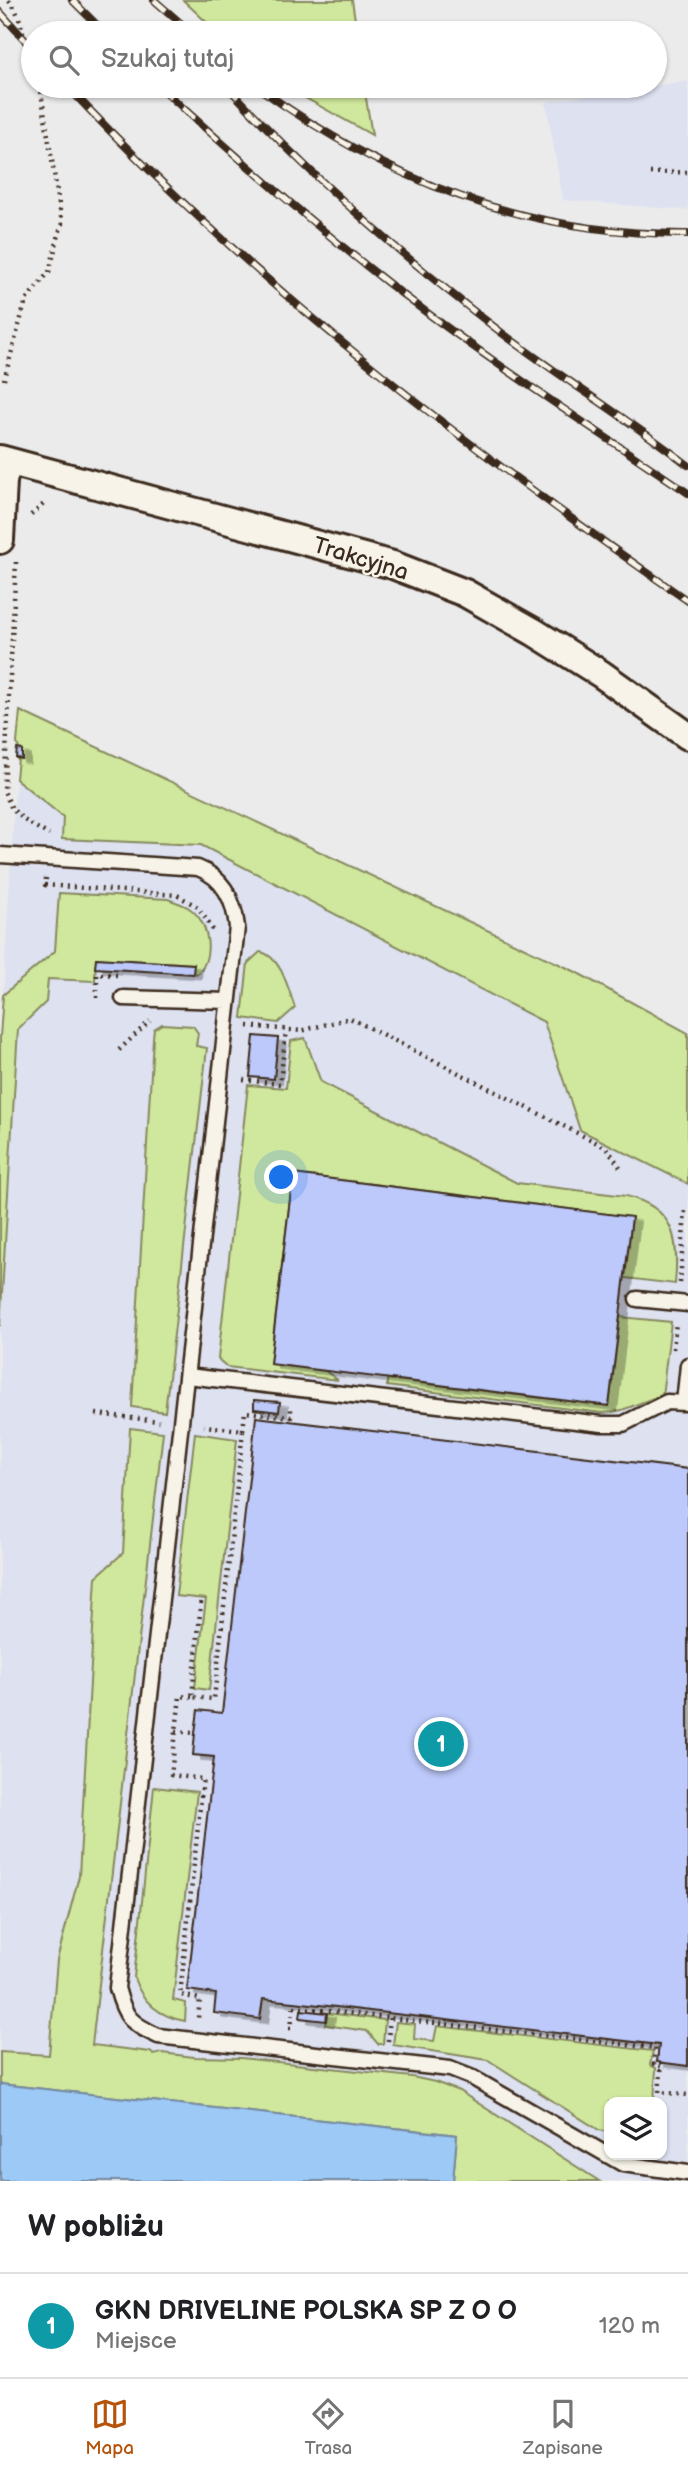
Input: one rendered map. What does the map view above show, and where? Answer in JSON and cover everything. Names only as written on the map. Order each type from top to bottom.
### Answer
[{"type":"street","points":[[4,460],[8,548]]},
{"type":"street","name":"Trakcyjna","points":[[4,460],[393,565],[465,593],[601,674],[688,736]]},
{"type":"lane","points":[[0,855],[198,868],[211,873],[220,881],[236,912],[237,927],[117,1989],[123,2009],[136,2026],[158,2036],[450,2069],[473,2078],[623,2164],[688,2173]]},
{"type":"lane","points":[[123,999],[228,1001]]},
{"type":"lane","points":[[637,1298],[688,1304]]},
{"type":"lane","points":[[187,1376],[602,1424],[623,1424],[667,1402],[684,1404],[688,1365]]},
{"type":"path","points":[[9,0],[18,11],[21,27]]},
{"type":"path","points":[[4,380],[26,300],[49,272],[62,223],[42,98]]},
{"type":"path","points":[[650,173],[688,172]]},
{"type":"path","points":[[26,522],[37,509],[50,500]]},
{"type":"path","points":[[8,548],[5,791],[12,809],[23,820],[35,829],[49,833],[45,885],[177,895],[198,907],[212,926],[215,938]]},
{"type":"path","points":[[97,998],[97,974],[125,976]]},
{"type":"path","points":[[247,1034],[248,1026],[301,1031],[350,1018],[607,1148],[622,1170]]},
{"type":"path","points":[[120,1050],[151,1020]]},
{"type":"path","points":[[243,1071],[242,1080],[280,1083],[286,1031]]},
{"type":"path","points":[[204,1426],[208,1380]]},
{"type":"path","points":[[96,1414],[243,1430],[214,1699],[180,1696],[171,1775],[203,1779],[180,1995],[200,1999],[198,2018],[211,2019]]},
{"type":"path","points":[[192,1697],[201,1602]]},
{"type":"path","points":[[176,1731],[195,1733]]},
{"type":"path","points":[[278,2027],[291,2028],[294,2004],[655,2048],[654,2064],[662,2064],[659,2092],[688,2095]]},
{"type":"shaded area","points":[[688,81],[688,210],[563,200],[546,102],[573,98],[667,98],[667,84]]},
{"type":"shaded area","points":[[20,711],[574,971],[688,1033],[688,2181],[0,2181],[0,1046]]},
{"type":"green space","points":[[183,0],[352,0],[355,21],[205,21]]},
{"type":"green space","points":[[306,98],[366,98],[372,135]]},
{"type":"green space","points":[[20,711],[574,971],[688,1033],[688,1184],[580,1130],[544,1022],[201,845],[62,839],[63,817],[16,779],[18,758],[22,758],[22,750],[17,743]]},
{"type":"green space","points":[[59,893],[168,899],[182,904],[201,921],[207,939],[207,957],[199,973],[193,974],[193,964],[96,958],[95,981],[48,979],[46,1002],[18,1029],[0,1326],[0,1037],[3,995],[55,951]]},
{"type":"green space","points":[[260,952],[279,967],[295,1008],[278,1023],[242,1018],[248,963]]},
{"type":"green space","points":[[162,1024],[193,1026],[198,1033],[196,1046],[207,1048],[165,1412],[132,1407],[153,1038],[154,1029]]},
{"type":"green space","points":[[305,1038],[321,1082],[517,1183],[626,1196],[643,1201],[665,1218],[671,1228],[676,1253],[675,1284],[625,1278],[632,1217],[293,1174],[270,1364],[325,1371],[338,1380],[227,1367],[218,1359],[248,1085],[286,1088],[291,1041]]},
{"type":"green space","points":[[620,1317],[671,1322],[662,1396],[618,1411],[602,1413],[387,1386],[387,1379],[609,1406]]},
{"type":"green space","points":[[130,1428],[163,1432],[92,2045],[150,2052],[154,2055],[162,2053],[241,2058],[412,2077],[435,2082],[459,2091],[599,2181],[453,2181],[457,2135],[0,2084],[0,2052],[49,2055],[57,1960],[79,1876],[96,1577],[123,1553]]},
{"type":"green space","points":[[195,1433],[237,1439],[209,1690],[195,1688],[206,1599],[176,1596]]},
{"type":"green space","points":[[154,1787],[197,1792],[173,2000],[186,2003],[185,2021],[168,2016],[153,2007],[137,1987],[134,1978]]},
{"type":"green space","points":[[327,2013],[385,2020],[383,2044],[378,2044],[367,2031],[325,2025]]},
{"type":"green space","points":[[396,2022],[415,2024],[414,2039],[434,2041],[437,2026],[653,2051],[650,2065],[656,2068],[654,2097],[604,2097],[604,2131],[488,2060],[393,2045]]},
{"type":"water","points":[[0,2084],[457,2135],[453,2181],[0,2181]]},
{"type":"building","points":[[17,749],[22,750],[22,759],[16,758]]},
{"type":"building","points":[[96,958],[194,964],[193,974],[95,968]]},
{"type":"building","points":[[254,1036],[278,1038],[274,1079],[250,1077]]},
{"type":"building","points":[[293,1174],[632,1217],[609,1406],[270,1364]]},
{"type":"building","points":[[254,1400],[280,1402],[279,1412],[254,1409]]},
{"type":"building","points":[[256,1417],[688,1469],[688,2066],[657,2062],[659,2045],[294,2002],[263,1999],[260,2019],[214,2013],[216,1994],[187,1990],[214,1757],[193,1755],[195,1733],[198,1710],[222,1713]]},
{"type":"building","points":[[301,2010],[327,2013],[326,2021],[300,2018]]},
{"type":"railway","points":[[72,0],[93,21]]},
{"type":"railway","points":[[154,0],[178,21]]},
{"type":"railway","points":[[0,12],[21,36]]},
{"type":"railway","points":[[79,98],[211,229],[286,296],[523,483],[688,601]]},
{"type":"railway","points":[[172,98],[329,236],[424,311],[688,493]]},
{"type":"railway","points":[[239,98],[359,216],[430,276],[525,350],[688,465]]},
{"type":"railway","points":[[274,98],[356,149],[407,175],[460,196],[514,213],[569,225],[627,232],[688,234]]},
{"type":"place","name":"GKN DRIVELINE POLSKA SP Z O O","points":[[441,1744]]}]
